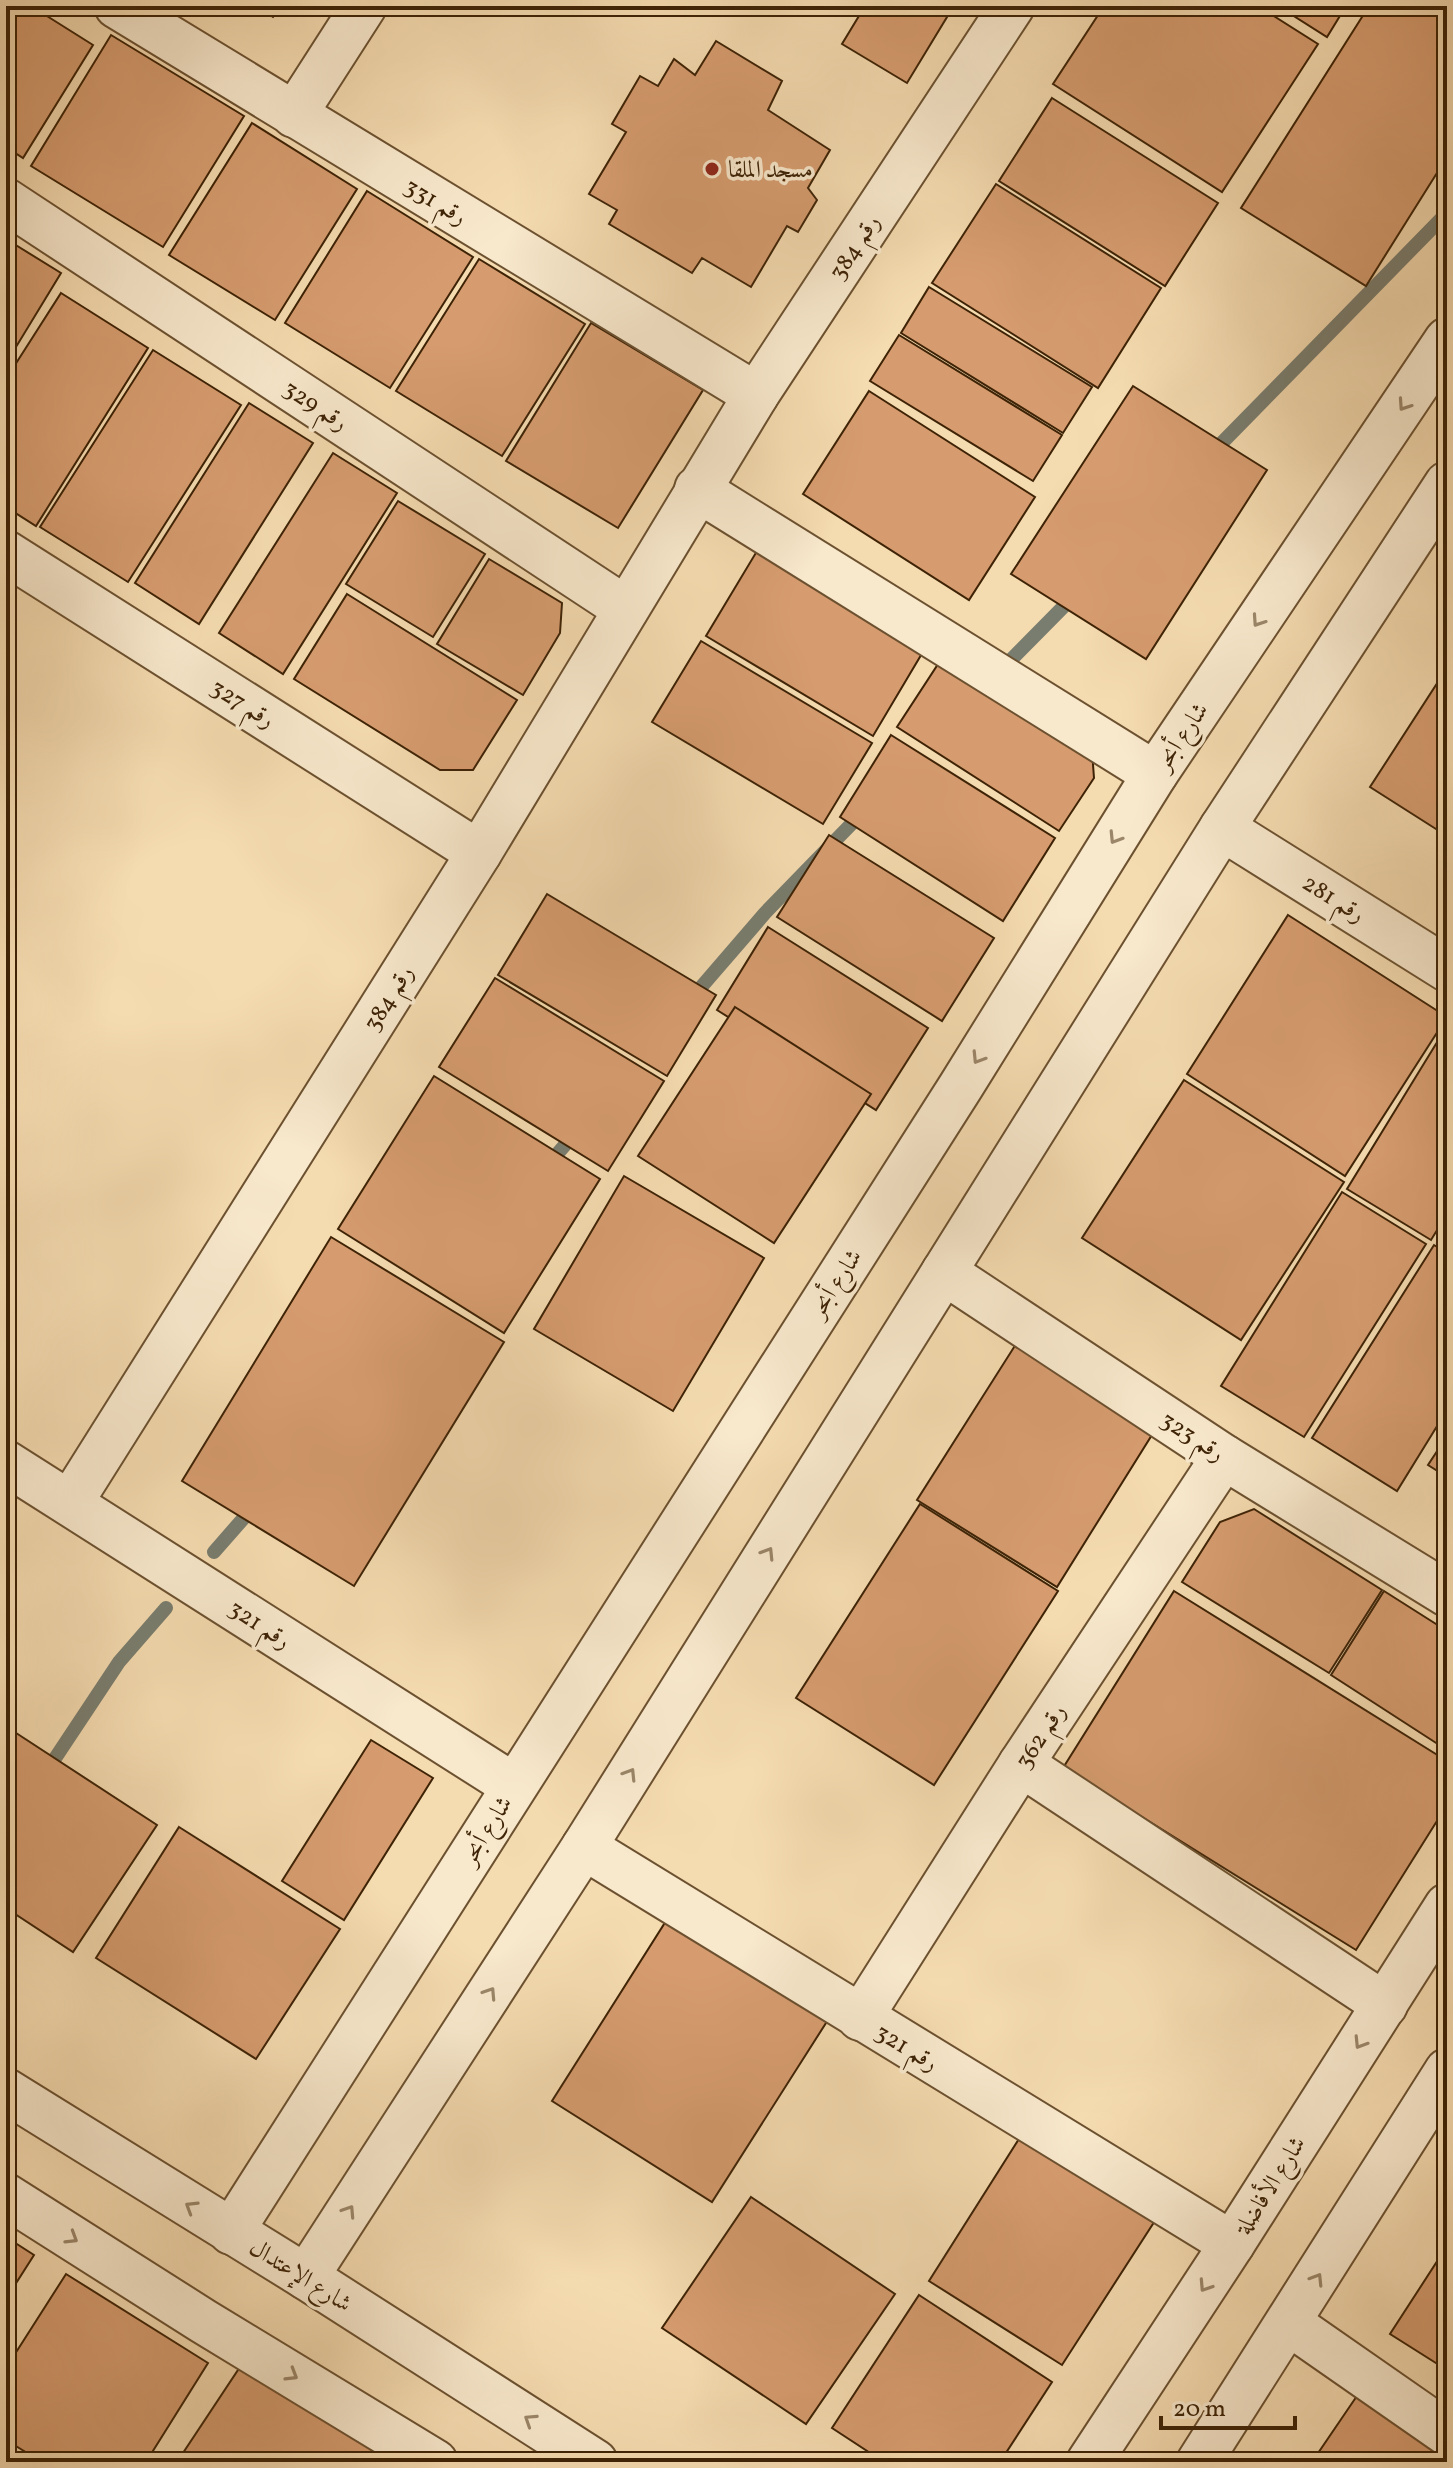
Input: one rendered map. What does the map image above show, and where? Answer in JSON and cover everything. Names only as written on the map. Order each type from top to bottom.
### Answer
[{"type":"street","name":"رقم 331","points":[[117,6],[756,395]]},
{"type":"street","points":[[294,115],[364,6]]},
{"type":"street","name":"رقم 384","points":[[70,1503],[479,853],[756,395],[1012,6]]},
{"type":"street","name":"رقم 329","points":[[6,201],[626,609]]},
{"type":"street","name":"شارع أبحر","points":[[231,2232],[952,1099],[1155,774],[1443,356]]},
{"type":"street","points":[[306,2277],[584,1847],[1222,828],[1447,484]]},
{"type":"street","points":[[697,489],[1155,774]]},
{"type":"street","name":"رقم 327","points":[[6,553],[479,853]]},
{"type":"street","name":"رقم 281","points":[[1222,828],[1447,969]]},
{"type":"street","name":"رقم 323","points":[[944,1272],[1224,1457],[1447,1594]]},
{"type":"street","name":"رقم 362","points":[[860,2018],[1021,1764],[1224,1457]]},
{"type":"street","name":"رقم 321","points":[[6,1463],[514,1786]]},
{"type":"street","points":[[1021,1764],[1385,2005]]},
{"type":"street","name":"رقم 321","points":[[584,1847],[1232,2244]]},
{"type":"street","name":"شارع الأفاضلة","points":[[1089,2462],[1447,1906]]},
{"type":"street","points":[[1199,2462],[1447,2071]]},
{"type":"street","name":"شارع الإعتدال","points":[[6,2091],[306,2277],[595,2462]]},
{"type":"street","points":[[6,2196],[203,2321],[435,2462]]},
{"type":"street","points":[[1289,2323],[1447,2433]]},
{"type":"building","points":[[31,6],[93,45],[23,158],[6,147],[6,7]]},
{"type":"building","points":[[256,6],[281,6],[273,17]]},
{"type":"building","points":[[865,6],[928,6],[947,17],[907,83],[842,44]]},
{"type":"building","points":[[1104,6],[1258,6],[1318,44],[1222,192],[1053,84]]},
{"type":"building","points":[[1278,6],[1346,6],[1327,37]]},
{"type":"building","points":[[1369,6],[1447,6],[1447,157],[1366,286],[1241,208]]},
{"type":"building","points":[[111,35],[244,116],[163,247],[31,166]]},
{"type":"building","name":"مسجد الملقا","points":[[716,41],[782,81],[768,110],[830,150],[808,188],[817,200],[798,232],[787,226],[751,287],[702,258],[692,273],[609,224],[617,210],[589,194],[626,132],[612,124],[640,76],[658,86],[674,59],[695,75]]},
{"type":"building","points":[[1052,98],[1218,203],[1165,286],[999,181]]},
{"type":"building","points":[[252,123],[357,189],[275,320],[169,255]]},
{"type":"building","points":[[996,184],[1161,288],[1098,388],[932,283]]},
{"type":"building","points":[[367,191],[473,257],[390,388],[285,323]]},
{"type":"building","points":[[6,239],[61,273],[16,347],[6,341]]},
{"type":"building","points":[[479,259],[585,324],[502,456],[396,391]]},
{"type":"building","points":[[929,287],[1092,387],[1063,433],[901,333]]},
{"type":"building","points":[[61,293],[148,348],[36,526],[6,507],[6,379]]},
{"type":"building","points":[[591,323],[703,390],[618,528],[506,461]]},
{"type":"building","points":[[899,335],[1062,435],[1033,481],[870,381]]},
{"type":"building","points":[[153,350],[241,405],[128,582],[40,527]]},
{"type":"building","points":[[1133,386],[1267,470],[1146,659],[1011,574]]},
{"type":"building","points":[[869,391],[1035,497],[969,600],[803,494]]},
{"type":"building","points":[[249,403],[313,443],[199,624],[135,583]]},
{"type":"building","points":[[333,453],[397,493],[283,674],[219,633]]},
{"type":"building","points":[[398,501],[485,554],[433,637],[346,584]]},
{"type":"building","points":[[760,546],[927,645],[873,736],[706,636]]},
{"type":"building","points":[[489,559],[562,603],[560,633],[523,695],[437,644]]},
{"type":"building","points":[[347,594],[517,700],[473,770],[440,770],[294,679]]},
{"type":"building","points":[[701,641],[872,743],[823,824],[652,722]]},
{"type":"building","points":[[944,655],[1092,751],[1094,778],[1059,831],[897,727]]},
{"type":"building","points":[[1447,668],[1447,836],[1370,787]]},
{"type":"building","points":[[891,735],[1055,838],[1003,921],[840,817]]},
{"type":"building","points":[[829,835],[994,938],[942,1021],[777,917]]},
{"type":"building","points":[[547,894],[716,995],[667,1076],[498,975]]},
{"type":"building","points":[[1288,915],[1447,1017],[1345,1176],[1187,1074]]},
{"type":"building","points":[[768,927],[928,1028],[876,1110],[717,1010]]},
{"type":"building","points":[[495,978],[664,1081],[608,1171],[439,1067]]},
{"type":"building","points":[[735,1007],[871,1094],[774,1243],[638,1156]]},
{"type":"building","points":[[1447,1026],[1447,1214],[1431,1240],[1347,1189]]},
{"type":"building","points":[[434,1076],[600,1179],[504,1333],[338,1229]]},
{"type":"building","points":[[1184,1080],[1344,1182],[1241,1340],[1082,1238]]},
{"type":"building","points":[[624,1176],[764,1258],[673,1411],[534,1329]]},
{"type":"building","points":[[1342,1192],[1426,1244],[1304,1437],[1221,1386]]},
{"type":"building","points":[[1447,1226],[1447,1249],[1437,1243]]},
{"type":"building","points":[[331,1237],[504,1342],[354,1586],[182,1481]]},
{"type":"building","points":[[1434,1245],[1447,1253],[1447,1410],[1397,1491],[1312,1438]]},
{"type":"building","points":[[1016,1344],[1155,1430],[1057,1587],[917,1500]]},
{"type":"building","points":[[1447,1436],[1447,1477],[1428,1465]]},
{"type":"building","points":[[920,1504],[1058,1591],[934,1785],[796,1698]]},
{"type":"building","points":[[1254,1509],[1382,1590],[1329,1673],[1182,1582],[1220,1522]]},
{"type":"building","points":[[1174,1591],[1447,1761],[1447,1805],[1356,1950],[1063,1768]]},
{"type":"building","points":[[1384,1591],[1447,1631],[1447,1750],[1331,1675]]},
{"type":"building","points":[[10,1729],[157,1825],[73,1952],[6,1908],[6,1735]]},
{"type":"building","points":[[371,1740],[433,1778],[344,1920],[282,1881]]},
{"type":"building","points":[[179,1827],[340,1929],[256,2059],[96,1958]]},
{"type":"building","points":[[673,1910],[833,2012],[712,2202],[552,2101]]},
{"type":"building","points":[[1024,2131],[1158,2216],[1062,2365],[929,2281]]},
{"type":"building","points":[[751,2197],[895,2294],[806,2424],[662,2328]]},
{"type":"building","points":[[6,2237],[34,2255],[6,2299]]},
{"type":"building","points":[[1447,2246],[1447,2370],[1390,2334]]},
{"type":"building","points":[[66,2274],[208,2363],[146,2462],[42,2462],[6,2440],[6,2368]]},
{"type":"building","points":[[919,2295],[1052,2382],[1000,2462],[884,2462],[832,2428]]},
{"type":"building","points":[[242,2364],[394,2462],[177,2462]]},
{"type":"building","points":[[1363,2387],[1447,2442],[1447,2462],[1312,2462]]},
{"type":"waterway","points":[[1209,456],[1447,213]]},
{"type":"waterway","points":[[1000,671],[1075,595]]},
{"type":"waterway","points":[[690,1000],[765,913],[863,812]]},
{"type":"waterway","points":[[546,1167],[577,1131]]},
{"type":"waterway","points":[[214,1552],[256,1504]]},
{"type":"waterway","points":[[44,1775],[119,1662],[166,1608]]},
{"type":"place","name":"مسجد الملقا","points":[[712,169]]}]
